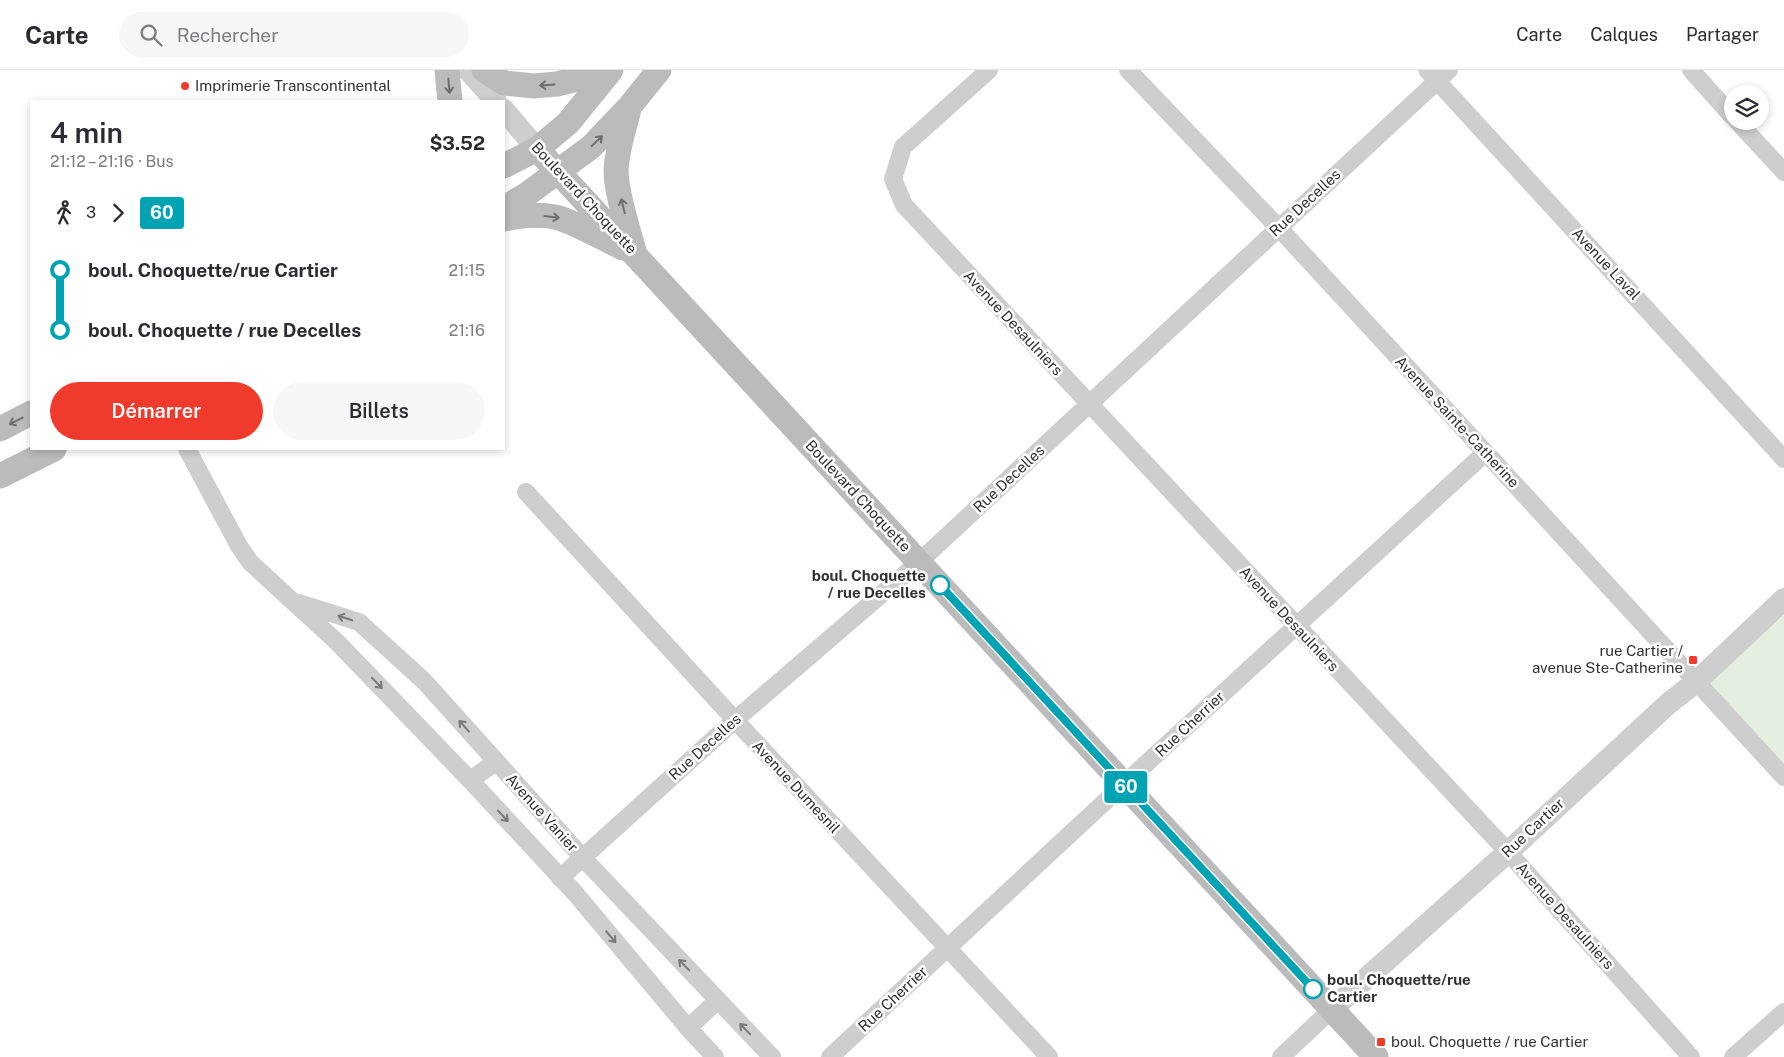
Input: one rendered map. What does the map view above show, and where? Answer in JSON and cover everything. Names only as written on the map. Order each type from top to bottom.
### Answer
[{"type":"main road","points":[[448,70],[450,100]]},
{"type":"main road","points":[[484,70],[504,83],[534,86],[557,84],[581,78],[592,70]]},
{"type":"main road","points":[[505,165],[537,148],[568,124],[611,70]]},
{"type":"main road","points":[[505,207],[591,147],[630,106],[659,70]]},
{"type":"main road","points":[[630,106],[618,154],[616,173],[634,253]]},
{"type":"main road","name":"Boulevard Choquette","points":[[537,148],[1376,1057]]},
{"type":"main road","points":[[505,219],[543,216],[561,218],[634,253]]},
{"type":"main road","points":[[0,428],[30,413]]},
{"type":"main road","points":[[0,476],[52,450]]},
{"type":"street","points":[[468,70],[495,100]]},
{"type":"street","name":"Avenue Desaulniers","points":[[989,70],[904,147],[893,179],[904,206],[1508,852],[1691,1057]]},
{"type":"street","name":"Avenue Sainte-Catherine","points":[[1128,70],[1278,228],[1784,777]]},
{"type":"street","points":[[1691,70],[1724,107]]},
{"type":"street","name":"Rue Decelles","points":[[560,878],[734,720],[919,562],[1278,228],[1437,74]]},
{"type":"street","name":"Avenue Laval","points":[[1437,74],[1784,458]]},
{"type":"street","name":"Boulevard Choquette","points":[[505,111],[537,148]]},
{"type":"street","points":[[1745,130],[1784,172]]},
{"type":"street","name":"Avenue Vanier","points":[[188,450],[239,546],[250,562],[337,642],[470,780],[560,878],[715,1057]]},
{"type":"street","name":"Rue Cherrier","points":[[830,1057],[1485,453]]},
{"type":"street","name":"Avenue Dumesnil","points":[[526,492],[734,720],[1049,1057]]},
{"type":"street","name":"Rue Cartier","points":[[1281,1057],[1656,715],[1696,682],[1784,599]]},
{"type":"street","name":"Avenue Vanier","points":[[292,600],[359,622],[424,681],[582,858],[772,1057]]},
{"type":"street","points":[[470,780],[496,762]]},
{"type":"street","points":[[688,1028],[718,1000]]},
{"type":"street","points":[[1733,1057],[1784,1012]]},
{"type":"green space","points":[[1784,599],[1784,776],[1696,682]]},
{"type":"bus line","name":"60","points":[[940,585],[1313,989]]},
{"type":"place","name":"Imprimerie Transcontinental","points":[[185,86]]},
{"type":"place","name":"boul. Choquette / rue Decelles","points":[[940,585]]},
{"type":"place","name":"rue Cartier / avenue Ste-Catherine","points":[[1693,660]]},
{"type":"place","name":"boul. Choquette/rue Cartier","points":[[1313,989]]},
{"type":"place","name":"boul. Choquette / rue Cartier","points":[[1381,1042]]}]
